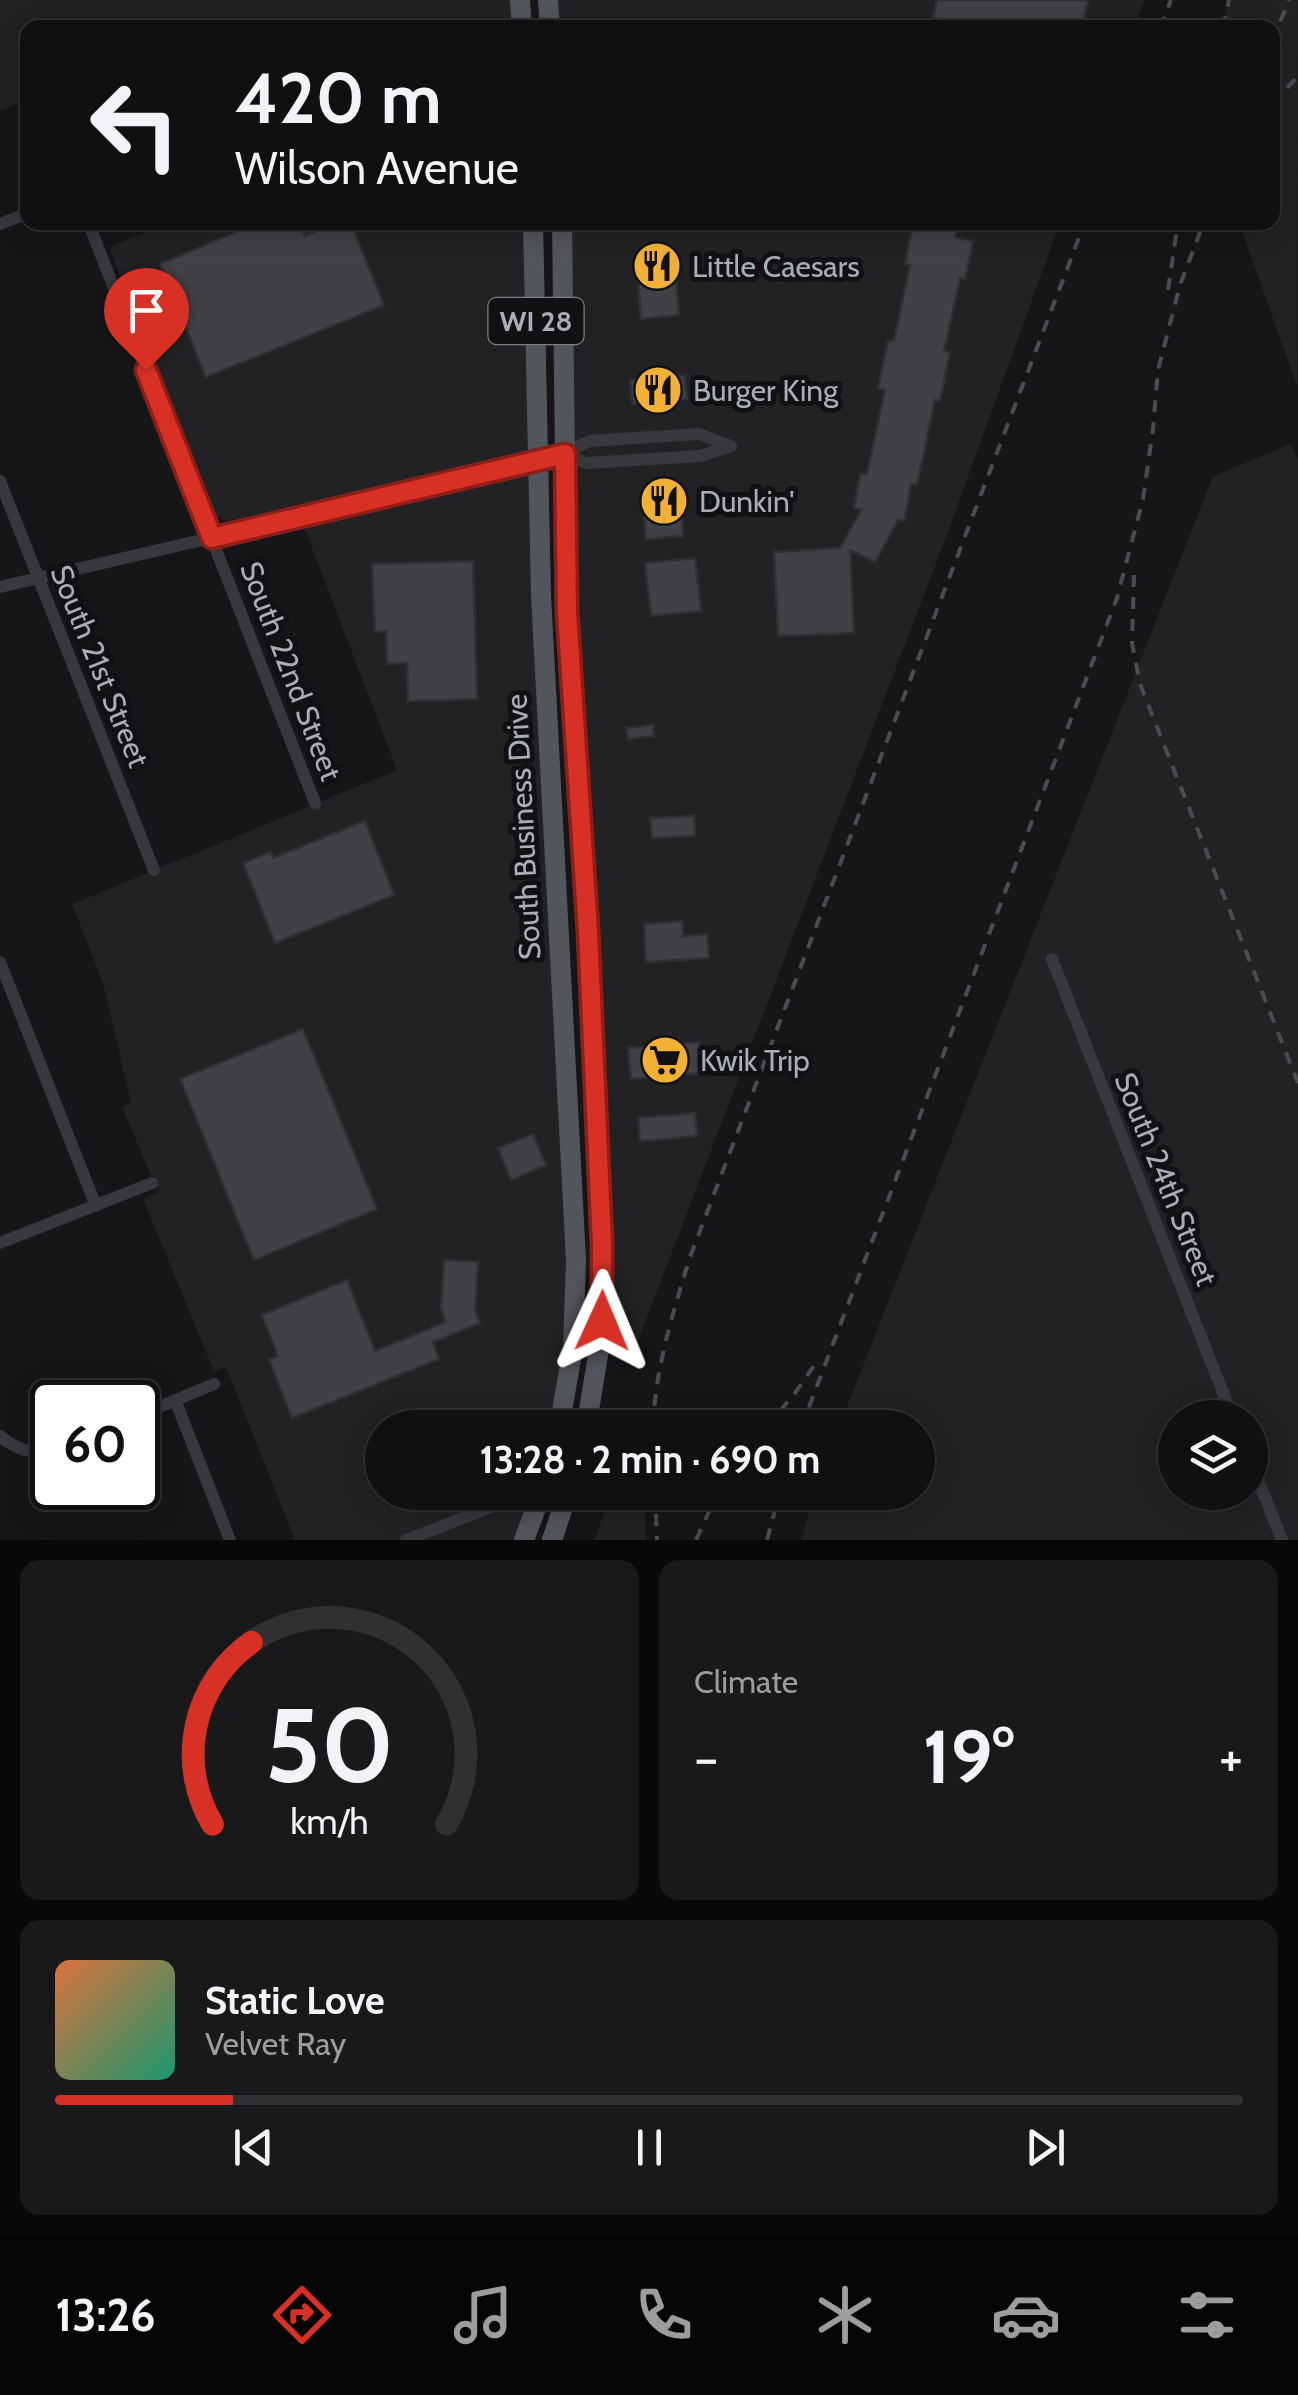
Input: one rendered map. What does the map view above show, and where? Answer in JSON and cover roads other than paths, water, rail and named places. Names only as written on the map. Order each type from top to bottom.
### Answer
[{"type":"main road","name":"South Business Drive","points":[[534,230],[546,710],[576,1260],[572,1348],[562,1410]]},
{"type":"main road","name":"South Business Drive","points":[[562,230],[567,612],[586,899],[602,1244],[602,1321],[590,1410]]},
{"type":"main road","points":[[524,1540],[535,1510]]},
{"type":"main road","points":[[552,1540],[563,1510]]},
{"type":"street","name":"South 22nd Street","points":[[91,230],[315,802]]},
{"type":"street","points":[[0,587],[539,461],[565,454],[589,441],[699,434],[731,446],[700,456],[586,463],[565,454]]},
{"type":"street","name":"South 21st Street","points":[[0,480],[154,870]]},
{"type":"street","name":"South 24th Street","points":[[1052,959],[1226,1400]]},
{"type":"street","points":[[0,962],[96,1206]]},
{"type":"street","points":[[0,1243],[152,1184]]},
{"type":"street","points":[[160,1406],[214,1384]]},
{"type":"street","points":[[175,1400],[230,1540]]},
{"type":"street","points":[[0,1436],[12,1446],[30,1452]]},
{"type":"street","points":[[1268,1505],[1282,1540]]},
{"type":"street","points":[[406,1540],[482,1510]]},
{"type":"railway","points":[[1163,20],[1171,0]]},
{"type":"railway","points":[[1225,20],[1229,0]]},
{"type":"railway","points":[[1280,22],[1289,0]]},
{"type":"railway","points":[[1280,95],[1298,76]]},
{"type":"railway","points":[[654,1410],[661,1362],[690,1257],[1082,230]]},
{"type":"railway","points":[[1168,290],[1177,230]]},
{"type":"railway","points":[[808,1410],[1117,598],[1143,499],[1158,370],[1180,285],[1201,230]]},
{"type":"railway","points":[[1134,575],[1132,643],[1140,684],[1298,1083]]},
{"type":"railway","points":[[781,1410],[816,1363]]},
{"type":"railway","points":[[656,1510],[657,1540]]},
{"type":"railway","points":[[696,1540],[710,1510]]},
{"type":"railway","points":[[767,1540],[775,1510]]},
{"type":"place","name":"Little Caesars","points":[[657,266]]},
{"type":"place","name":"Burger King","points":[[658,390]]},
{"type":"place","name":"Dunkin'","points":[[664,501]]},
{"type":"place","name":"Kwik Trip","points":[[665,1060]]}]
